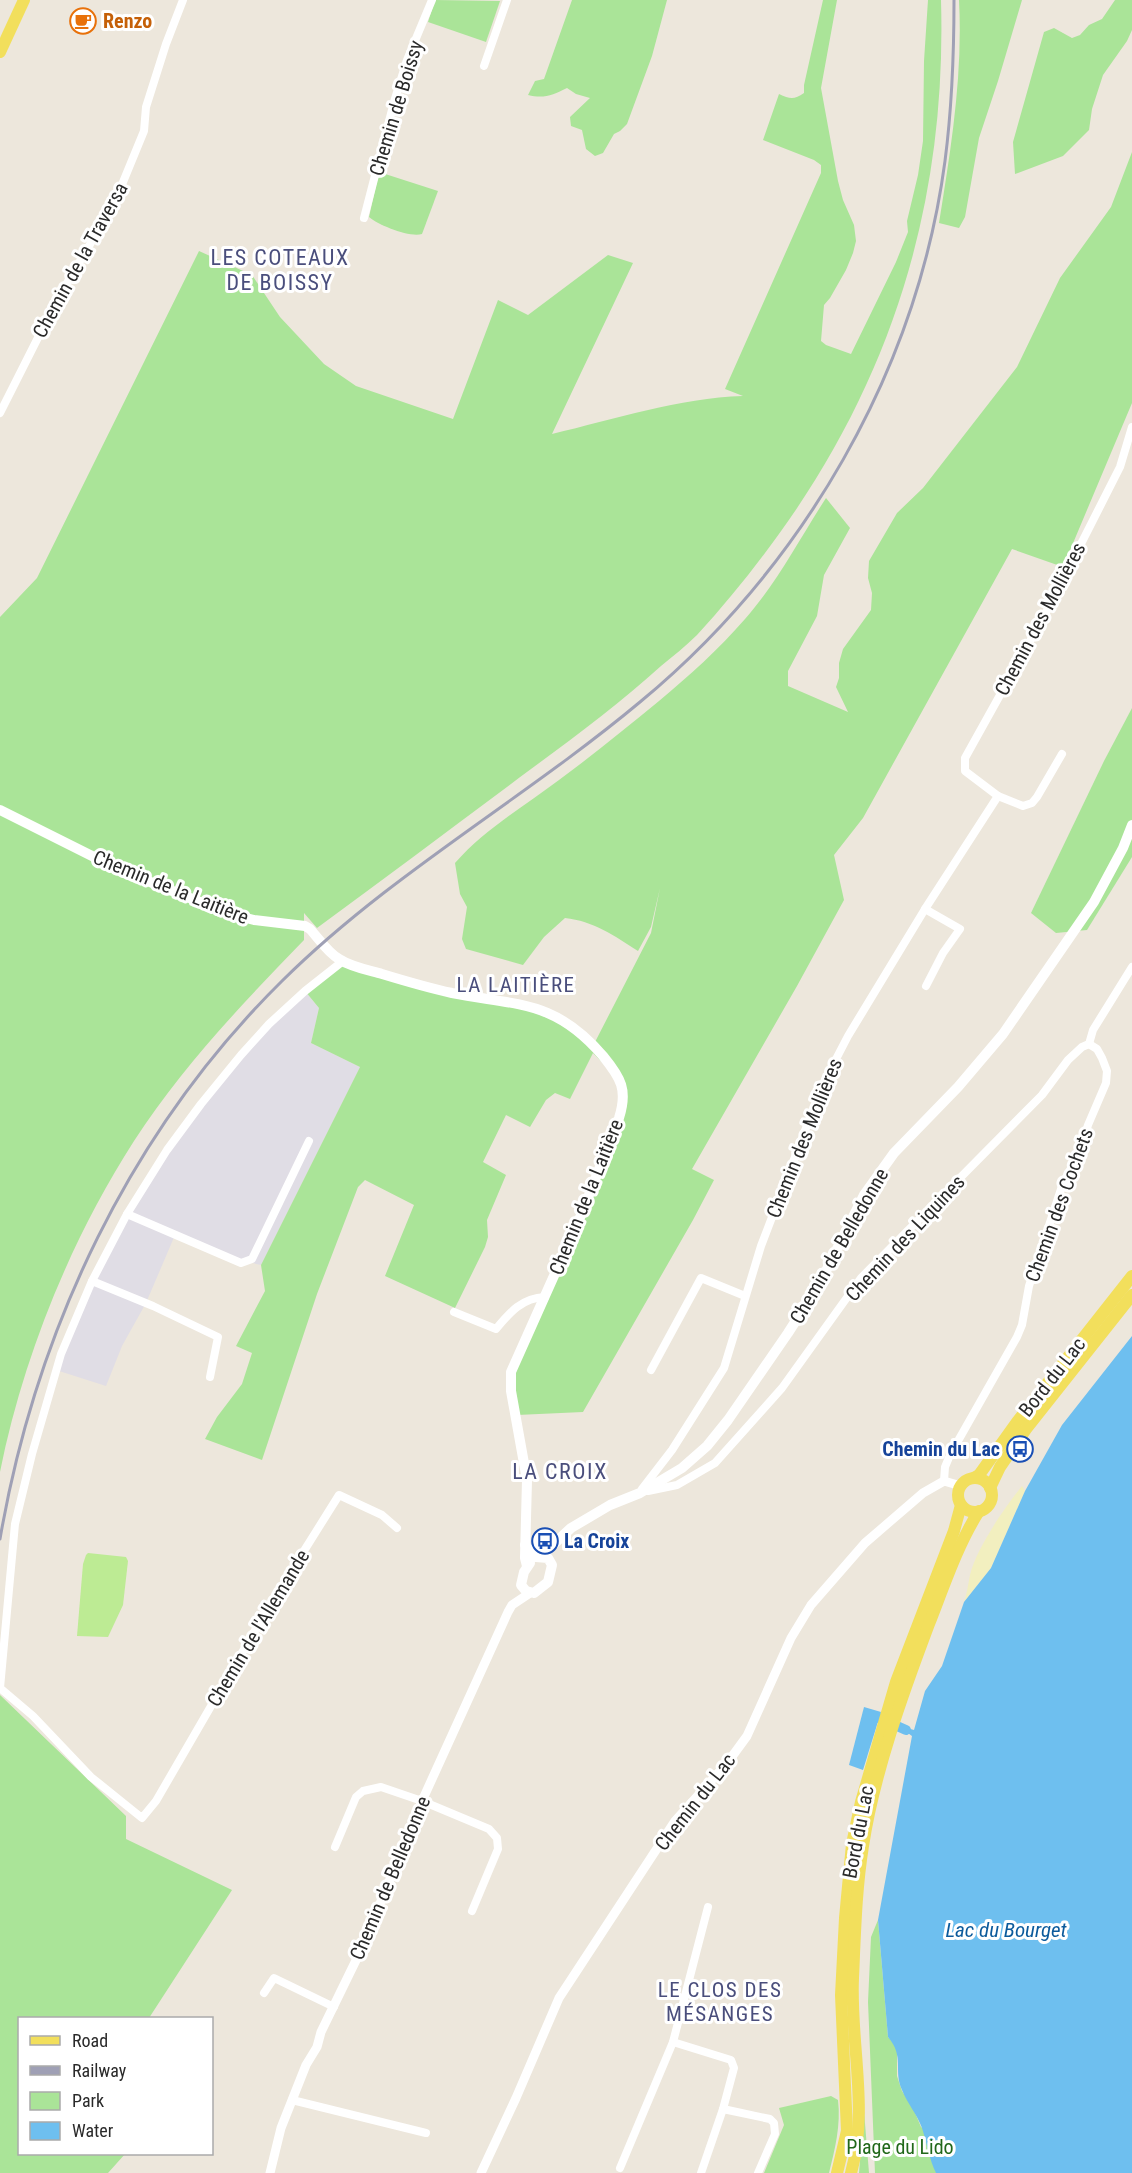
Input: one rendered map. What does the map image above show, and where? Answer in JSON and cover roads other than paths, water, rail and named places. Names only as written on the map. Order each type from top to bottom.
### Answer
[{"type":"main road","points":[[0,52],[24,0]]},
{"type":"main road","name":"Chemin de la Laitière","points":[[0,810],[118,869],[227,913],[269,923],[300,924],[310,929],[340,960],[452,993],[518,1003],[545,1010],[559,1017],[584,1036],[617,1075],[623,1091],[619,1118],[582,1213],[515,1361],[510,1382],[528,1480],[525,1545],[527,1566]]},
{"type":"main road","name":"Chemin de Belledonne","points":[[542,1558],[571,1528],[593,1514],[640,1493],[682,1468],[707,1446],[728,1420],[788,1334],[820,1282],[864,1195],[894,1153],[958,1087],[1003,1034],[1094,902],[1123,848],[1132,825]]},
{"type":"main road","name":"Bord du Lac","points":[[974,1478],[980,1475],[1017,1422],[1132,1276]]},
{"type":"main road","name":"Bord du Lac","points":[[990,1488],[1000,1467],[1026,1429],[1132,1294]]},
{"type":"main road","points":[[974,1478],[980,1479],[992,1493],[990,1503],[979,1511],[969,1511],[961,1505],[958,1499],[961,1486],[974,1478]]},
{"type":"main road","name":"Bord du Lac","points":[[850,2173],[857,2143],[859,2118],[852,2003],[859,1882],[868,1821],[907,1653],[954,1531],[961,1505]]},
{"type":"main road","name":"Bord du Lac","points":[[837,2173],[846,2142],[847,2124],[841,1995],[848,1875],[861,1802],[889,1723],[934,1611],[966,1534],[979,1511]]},
{"type":"main road","points":[[525,1545],[542,1558],[552,1570],[548,1582],[539,1591],[530,1593],[521,1585],[527,1566],[542,1558]]},
{"type":"street","name":"Chemin de la Traversa","points":[[0,412],[58,298],[114,204],[144,131],[146,107],[165,44],[183,0]]},
{"type":"street","name":"Chemin de Boissy","points":[[364,218],[407,60],[432,0]]},
{"type":"street","points":[[484,66],[507,0]]},
{"type":"street","name":"Chemin des Mollières","points":[[1062,754],[1037,796],[1032,802],[1023,806],[998,796],[965,771],[964,758],[1049,607],[1120,467],[1132,428]]},
{"type":"street","name":"Chemin des Mollières","points":[[640,1493],[672,1450],[724,1368],[761,1246],[822,1086],[848,1036],[925,909],[998,796]]},
{"type":"street","points":[[925,909],[960,929],[943,953],[926,986]]},
{"type":"street","points":[[210,1377],[218,1337],[153,1306],[92,1281],[127,1214],[167,1150],[241,1054],[340,960]]},
{"type":"street","points":[[1089,1044],[1093,1030],[1132,967]]},
{"type":"street","name":"Chemin des Liquines","points":[[640,1493],[677,1485],[715,1463],[782,1388],[861,1278],[1042,1095],[1068,1060],[1082,1047],[1089,1044]]},
{"type":"street","name":"Chemin des Cochets","points":[[944,1481],[945,1467],[950,1455],[1017,1338],[1033,1272],[1063,1183],[1080,1152],[1088,1125],[1104,1090],[1107,1078],[1105,1065],[1097,1049],[1089,1044]]},
{"type":"street","points":[[127,1214],[241,1263],[252,1259],[309,1141]]},
{"type":"street","points":[[651,1370],[701,1278],[745,1296]]},
{"type":"street","name":"Chemin de l'Allemande","points":[[92,1281],[61,1354],[32,1454],[15,1524],[0,1688],[33,1716],[91,1777],[142,1818],[161,1793],[265,1613],[339,1495],[382,1515],[397,1528]]},
{"type":"street","points":[[454,1312],[496,1329],[510,1312],[523,1302],[534,1297],[545,1297]]},
{"type":"street","points":[[944,1481],[961,1486]]},
{"type":"street","name":"Chemin du Lac","points":[[481,2173],[559,1998],[675,1821],[728,1762],[747,1736],[791,1638],[812,1605],[865,1543],[923,1493],[944,1481]]},
{"type":"street","name":"Chemin de Belledonne","points":[[270,2173],[275,2149],[309,2058],[317,2047],[321,2032],[361,1950],[422,1801],[521,1585]]},
{"type":"street","points":[[512,1605],[530,1593]]},
{"type":"street","points":[[335,1846],[351,1806],[363,1791],[381,1787],[422,1801],[489,1829],[497,1838],[498,1849],[472,1911]]},
{"type":"street","points":[[620,2168],[673,2042],[708,1907]]},
{"type":"street","points":[[264,1993],[274,1978],[334,2007]]},
{"type":"street","points":[[673,2042],[725,2057],[734,2063],[723,2109],[701,2173]]},
{"type":"street","points":[[292,2100],[426,2133]]},
{"type":"street","points":[[723,2109],[770,2119],[774,2123],[775,2134],[758,2173]]},
{"type":"water","name":"Lac du Bourget","points":[[1132,1336],[1132,2173],[936,2173],[920,2123],[902,2090],[898,2076],[898,2057],[888,2037],[878,1920],[912,1736],[905,1731],[907,1728],[914,1730],[925,1691],[942,1666],[964,1602],[991,1568],[1025,1491],[1062,1425]]},
{"type":"water","points":[[864,1707],[881,1712],[863,1770],[849,1765]]},
{"type":"waterway","points":[[879,1718],[906,1730]]},
{"type":"railway","points":[[0,1539],[16,1461],[38,1385],[65,1310],[98,1238],[135,1168],[179,1102],[228,1039],[282,981],[367,906],[596,737],[640,702],[699,649],[752,590],[801,527],[843,460],[879,389],[908,315],[931,239],[947,141],[954,40],[954,0]]},
{"type":"place","name":"Renzo","points":[[83,21]]},
{"type":"place","name":"Chemin du Lac","points":[[1020,1449]]},
{"type":"place","name":"La Croix","points":[[545,1541]]},
{"type":"district","name":"LES COTEAUX DE BOISSY","points":[[280,270]]},
{"type":"district","name":"LA LAITIÈRE","points":[[516,985]]},
{"type":"district","name":"LA CROIX","points":[[560,1471]]},
{"type":"district","name":"LE CLOS DES MÉSANGES","points":[[720,2002]]},
{"type":"park label","name":"Plage du Lido","points":[[900,2147]]}]
